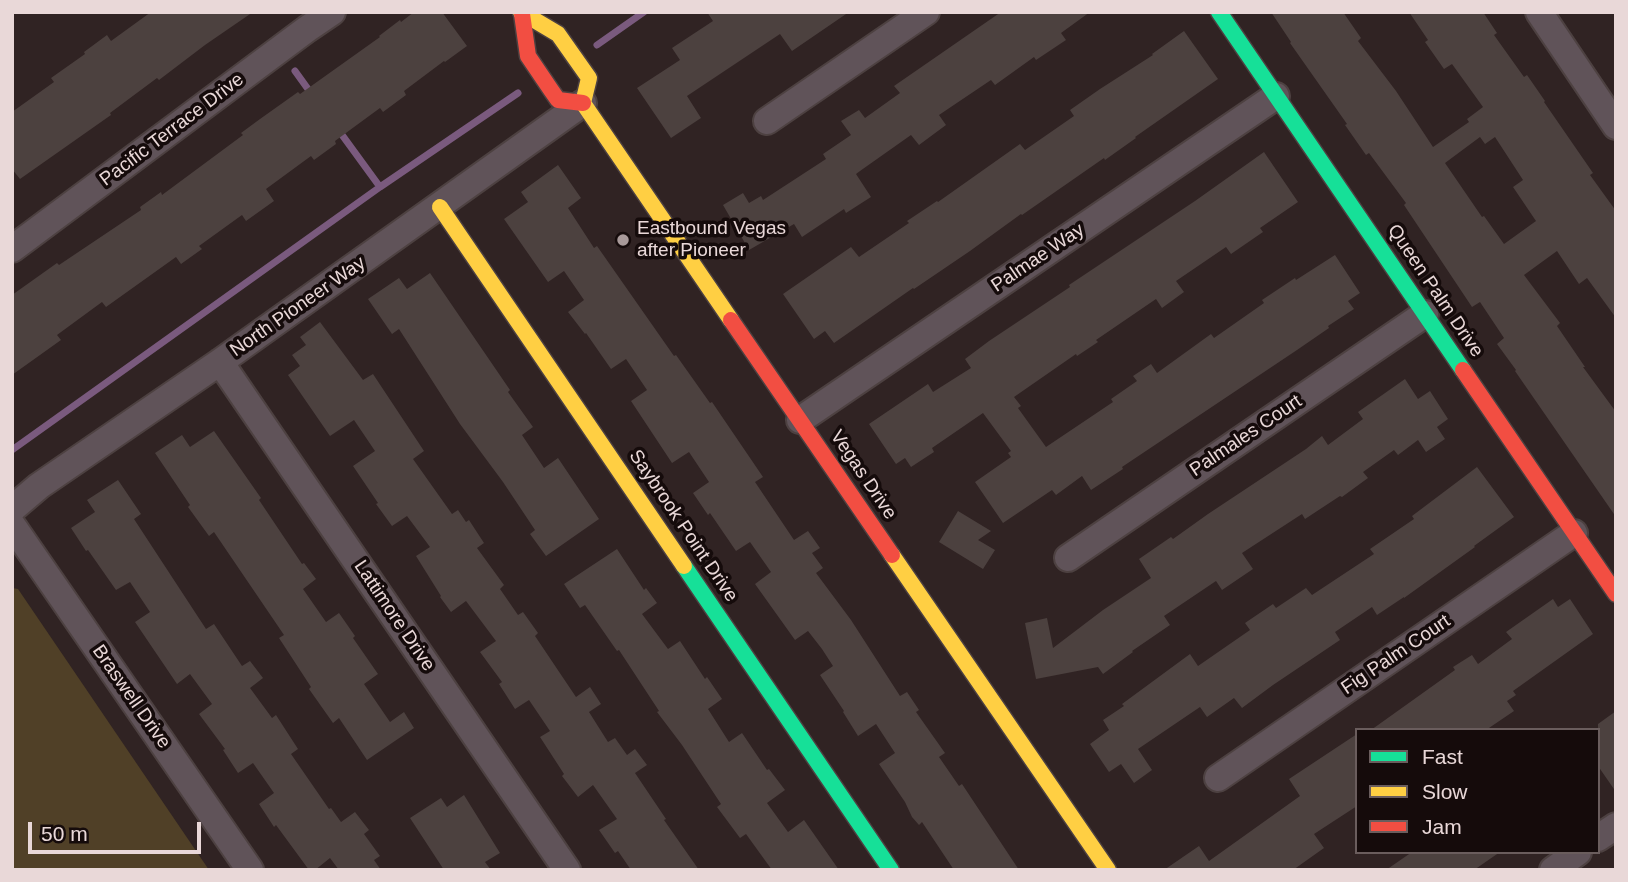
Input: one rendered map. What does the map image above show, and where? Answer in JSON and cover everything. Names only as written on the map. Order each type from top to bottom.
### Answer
[{"type":"street","name":"Pacific Terrace Drive","points":[[12,249],[301,21],[332,12]]},
{"type":"street","points":[[767,121],[926,12]]},
{"type":"street","name":"Queen Palm Drive","points":[[1219,12],[1616,594]]},
{"type":"street","points":[[1539,12],[1616,126]]},
{"type":"street","points":[[521,13],[558,34],[589,78],[583,103],[558,100],[551,90],[528,56],[521,13]]},
{"type":"street","name":"Palmae Way","points":[[800,420],[1276,96]]},
{"type":"street","name":"North Pioneer Way","points":[[12,509],[39,486],[220,362],[583,103]]},
{"type":"street","name":"Vegas Drive","points":[[583,103],[1108,870]]},
{"type":"street","name":"Saybrook Point Drive","points":[[440,207],[891,870]]},
{"type":"street","name":"Palmales Court","points":[[1068,558],[1425,314]]},
{"type":"street","name":"Lattimore Drive","points":[[220,362],[567,870]]},
{"type":"street","name":"Braswell Drive","points":[[12,525],[250,870]]},
{"type":"street","name":"Fig Palm Court","points":[[1218,778],[1574,533]]},
{"type":"street","points":[[1600,837],[1616,826]]},
{"type":"street","points":[[1553,870],[1575,854]]},
{"type":"shaded area","points":[[12,588],[18,589],[209,870],[12,870]]},
{"type":"building","points":[[151,12],[253,12],[159,80],[157,78],[110,113],[111,115],[20,179],[12,169],[12,112],[54,82],[51,78],[107,35],[111,41]]},
{"type":"building","points":[[414,12],[442,12],[467,46],[404,91],[406,95],[383,112],[380,108],[314,160],[311,156],[266,189],[274,201],[246,221],[242,215],[199,246],[202,249],[181,264],[176,257],[106,307],[102,302],[57,335],[61,340],[12,375],[12,295],[141,210],[140,207],[161,192],[162,195],[243,135],[241,133],[260,119],[298,92],[300,94]]},
{"type":"building","points":[[707,12],[849,12],[792,51],[780,34],[687,96],[701,118],[671,138],[637,88],[680,60],[672,48],[713,21]]},
{"type":"building","points":[[1001,12],[1090,12],[1061,33],[1066,40],[1036,60],[1034,57],[995,85],[991,80],[939,115],[946,125],[919,145],[911,135],[856,174],[871,197],[846,213],[844,209],[802,237],[794,224],[749,250],[723,205],[743,193],[749,203],[761,196],[763,200],[826,159],[823,154],[851,135],[841,121],[859,110],[865,118],[900,93],[894,86]]},
{"type":"building","points":[[1271,12],[1343,12],[1361,38],[1358,41],[1396,91],[1433,147],[1469,122],[1467,119],[1483,107],[1452,64],[1444,69],[1409,12],[1483,12],[1497,33],[1494,35],[1545,101],[1593,173],[1590,175],[1616,211],[1616,318],[1587,278],[1579,284],[1557,251],[1524,275],[1560,323],[1557,326],[1616,412],[1616,517],[1497,344],[1504,338],[1480,302],[1472,307],[1404,205],[1406,203],[1369,153],[1366,155]],"holes":[[[1480,137],[1485,144],[1495,137],[1523,180],[1513,187],[1536,221],[1504,244],[1445,163]]]},
{"type":"building","points":[[1184,31],[1218,79],[1105,160],[1104,158],[1021,214],[834,343],[825,331],[814,339],[783,294],[851,247],[859,257],[1020,144],[1025,150],[1074,116],[1070,110]]},
{"type":"building","points":[[1264,152],[1298,202],[1260,228],[1263,232],[1231,254],[1226,247],[1176,281],[1184,292],[1162,308],[1156,299],[1096,340],[1098,342],[1014,397],[1021,406],[1018,408],[1046,447],[1113,402],[1111,399],[1137,381],[1133,376],[1151,364],[1157,373],[1211,334],[1214,338],[1295,278],[1296,280],[1335,255],[1360,293],[1348,301],[1354,309],[1091,490],[1082,476],[1056,495],[1052,490],[1003,523],[975,482],[1011,457],[1008,453],[1011,451],[983,413],[932,448],[934,452],[911,467],[905,458],[896,464],[869,424],[928,384],[933,392],[971,368],[965,359],[989,341]]},
{"type":"building","points":[[558,165],[581,198],[568,208],[594,248],[597,246],[674,356],[676,355],[710,403],[712,402],[763,477],[755,482],[794,540],[808,531],[820,548],[812,553],[823,568],[816,573],[851,620],[900,696],[907,692],[919,710],[916,712],[945,753],[939,757],[959,786],[962,784],[1019,870],[954,870],[922,822],[919,825],[912,817],[879,764],[895,753],[876,724],[858,736],[820,675],[833,666],[822,649],[808,631],[795,640],[755,584],[771,572],[750,542],[736,551],[693,493],[709,482],[689,452],[672,463],[631,401],[647,390],[626,359],[611,369],[568,312],[584,300],[564,271],[548,282],[504,219],[528,202],[521,192]]},
{"type":"building","points":[[430,273],[533,427],[522,435],[544,468],[558,458],[599,519],[546,556],[530,534],[535,530],[460,424],[399,329],[392,334],[368,299],[399,278],[407,289]]},
{"type":"building","points":[[320,322],[363,380],[373,374],[424,451],[413,459],[452,514],[458,510],[466,522],[469,520],[484,543],[477,548],[504,585],[500,589],[518,615],[523,612],[538,633],[535,636],[576,697],[590,687],[601,704],[589,712],[608,742],[615,738],[627,755],[635,749],[647,765],[635,773],[699,870],[631,870],[599,830],[617,819],[593,785],[578,797],[562,776],[564,774],[540,737],[550,731],[529,700],[515,709],[499,684],[502,682],[480,652],[496,641],[466,601],[451,612],[416,556],[430,547],[407,516],[392,526],[353,466],[375,451],[354,420],[330,436],[288,375],[300,366],[292,355],[306,345],[300,337]]},
{"type":"building","points":[[1405,379],[1418,399],[1430,391],[1448,419],[1437,427],[1445,439],[1426,452],[1418,440],[1398,455],[1394,450],[1363,472],[1368,478],[1342,497],[1305,519],[1302,514],[1242,553],[1253,569],[1222,590],[1216,581],[1164,616],[1170,625],[1103,674],[1098,667],[1036,679],[1025,623],[1047,618],[1053,648],[1151,578],[1139,559],[1171,537],[1173,539],[1322,436],[1328,445],[1363,419],[1358,412]]},
{"type":"building","points":[[214,431],[261,498],[259,500],[302,564],[304,563],[316,579],[303,589],[326,622],[339,613],[378,674],[364,684],[390,722],[404,712],[414,728],[367,760],[339,718],[333,723],[309,689],[311,687],[279,638],[284,635],[214,532],[209,536],[188,507],[190,505],[155,453],[182,435],[190,447]]},
{"type":"building","points":[[1477,467],[1514,517],[1404,598],[1377,615],[1372,607],[1335,632],[1340,640],[1242,708],[1234,698],[1207,717],[1200,707],[1138,749],[1152,770],[1134,783],[1121,764],[1109,772],[1090,744],[1109,730],[1103,720],[1124,706],[1122,704],[1190,654],[1198,666],[1250,630],[1245,623],[1273,604],[1276,608],[1306,588],[1312,595],[1374,554],[1370,549],[1414,519],[1412,516]]},
{"type":"building","points":[[118,480],[141,514],[134,519],[206,629],[214,624],[242,666],[250,661],[263,678],[250,688],[272,718],[276,715],[298,749],[291,754],[329,809],[331,808],[341,822],[355,812],[369,830],[364,834],[380,856],[374,860],[381,870],[339,870],[330,858],[315,870],[309,870],[259,804],[274,793],[253,763],[238,773],[223,750],[225,749],[199,714],[212,704],[190,674],[177,684],[135,622],[150,612],[130,582],[116,590],[88,550],[86,551],[71,528],[95,512],[87,500]]},
{"type":"building","points":[[958,511],[991,531],[978,540],[995,550],[983,569],[939,542]]},
{"type":"building","points":[[617,549],[644,590],[646,588],[657,603],[642,614],[668,649],[680,641],[722,699],[708,709],[729,742],[742,733],[767,770],[769,769],[785,790],[767,803],[788,832],[804,820],[839,870],[772,870],[746,834],[740,838],[717,807],[721,804],[657,712],[659,711],[619,650],[617,651],[585,605],[580,608],[564,584]]},
{"type":"building","points":[[1553,599],[1558,607],[1570,599],[1593,634],[1513,691],[1516,695],[1507,701],[1514,711],[1489,728],[1374,728],[1472,655],[1478,664],[1512,639],[1506,632]]},
{"type":"building","points":[[1616,711],[1616,792],[1600,769],[1598,724]]},
{"type":"building","points":[[1355,735],[1355,807],[1314,834],[1324,848],[1293,870],[1164,870],[1199,846],[1209,861],[1300,796],[1289,779]]},
{"type":"building","points":[[464,795],[500,853],[485,862],[491,870],[444,870],[410,818],[441,798],[447,807]]},
{"type":"building","points":[[1409,854],[1497,854],[1474,870],[1386,870]]},
{"type":"waterway","points":[[597,45],[644,12]]},
{"type":"waterway","points":[[295,71],[313,96]]},
{"type":"waterway","points":[[12,450],[380,187],[518,93]]},
{"type":"waterway","points":[[337,128],[380,187]]},
{"type":"traffic: fast","points":[[1219,12],[1463,370]]},
{"type":"traffic: fast","points":[[684,566],[891,870]]},
{"type":"traffic: slow","points":[[521,12],[558,34],[589,78],[583,103],[731,320]]},
{"type":"traffic: slow","points":[[440,207],[684,566]]},
{"type":"traffic: slow","points":[[892,555],[1108,870]]},
{"type":"traffic: jam","points":[[522,14],[528,56],[551,90],[558,100],[583,103]]},
{"type":"traffic: jam","points":[[731,320],[892,555]]},
{"type":"traffic: jam","points":[[1463,370],[1616,594]]},
{"type":"place","name":"Eastbound Vegas after Pioneer","points":[[623,240]]}]
